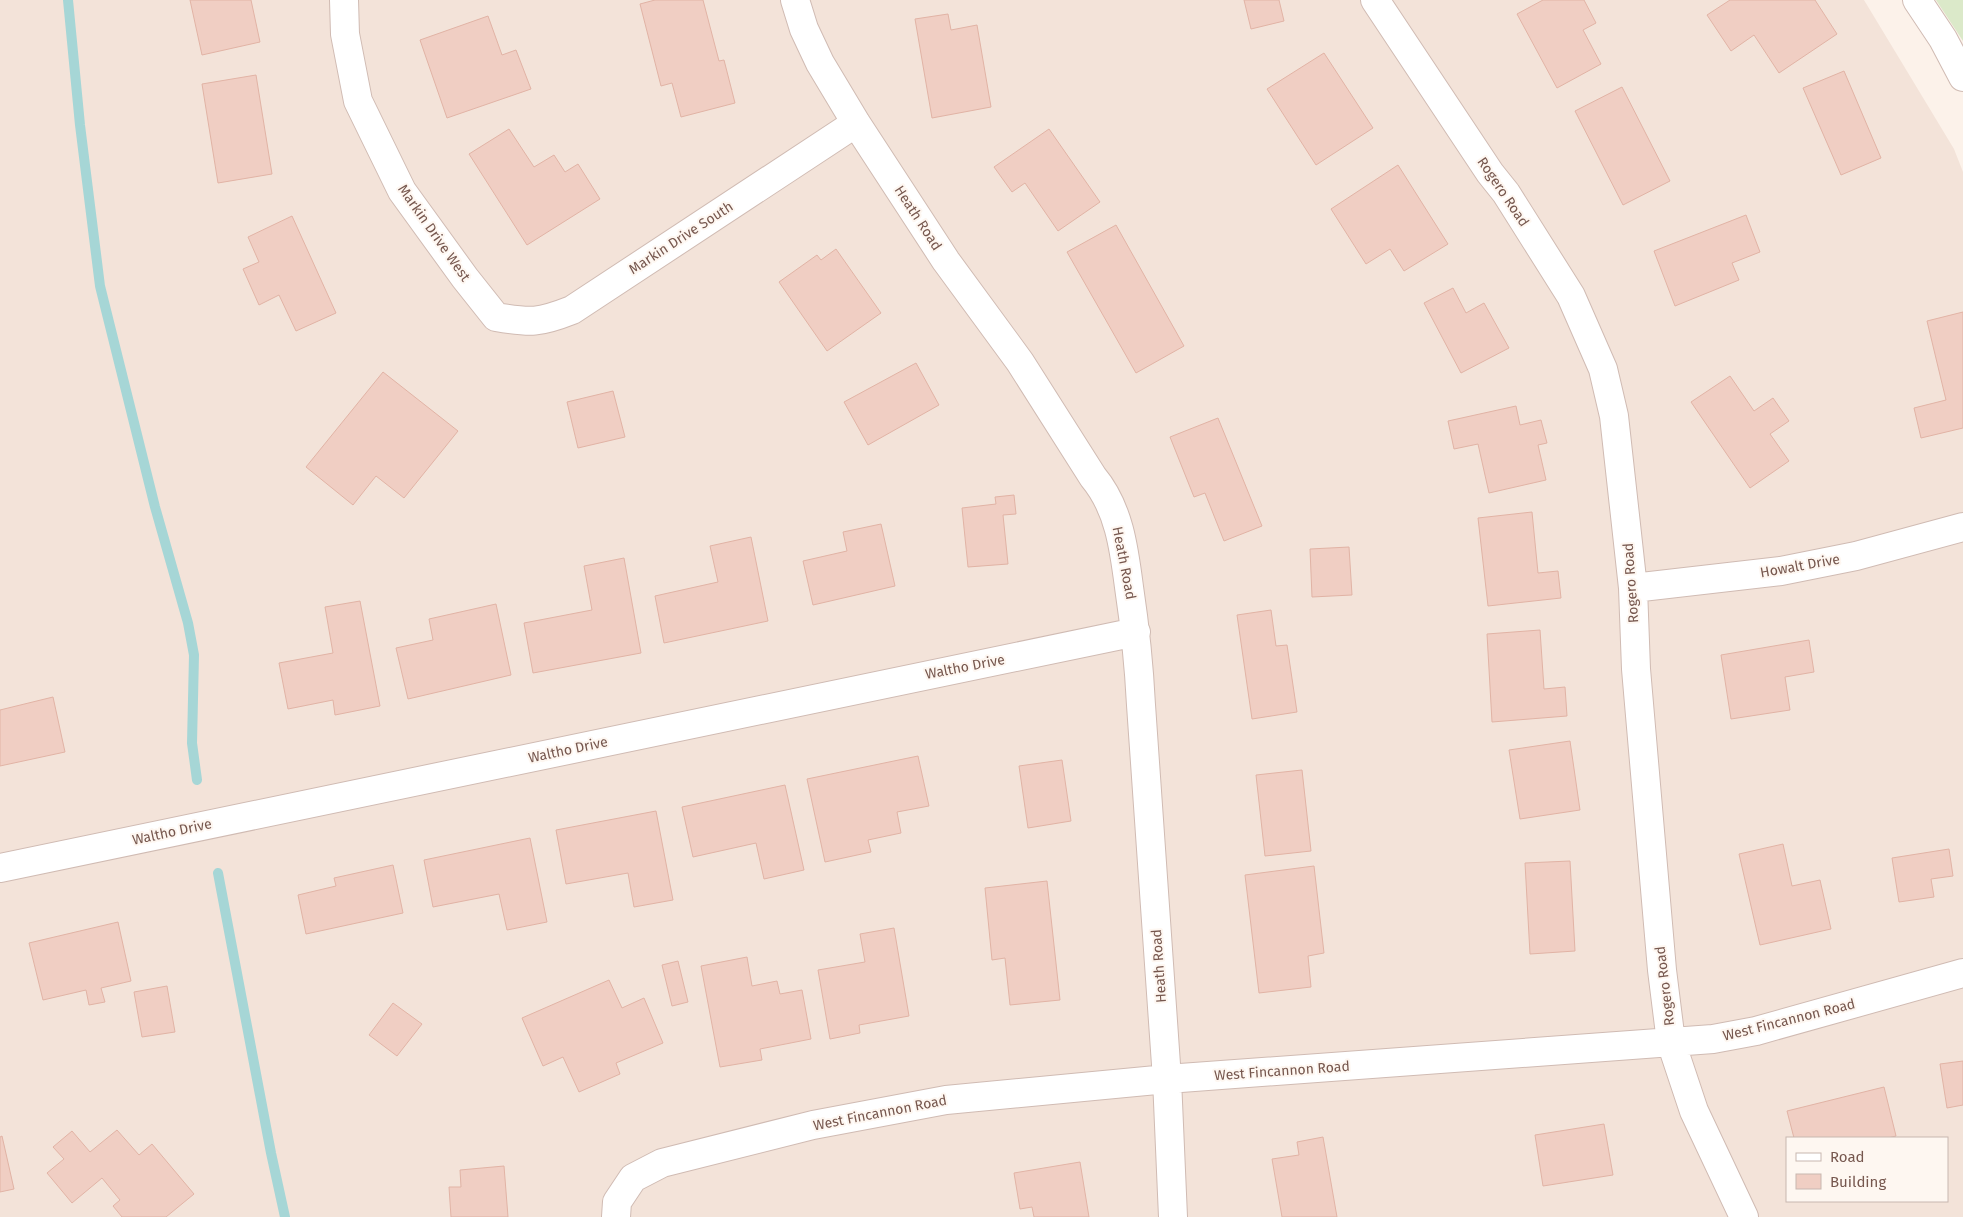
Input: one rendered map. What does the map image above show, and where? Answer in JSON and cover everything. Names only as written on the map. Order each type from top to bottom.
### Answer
[{"type":"street","name":"Markin Drive West","points":[[344,0],[345,34],[358,101],[402,191],[465,278],[496,317]]},
{"type":"street","name":"Heath Road","points":[[795,0],[804,29],[820,63],[856,123],[946,261],[1020,362],[1093,477],[1104,491],[1122,535],[1136,632],[1167,1079],[1173,1217]]},
{"type":"street","name":"Rogero Road","points":[[1375,0],[1490,173],[1506,193],[1571,296],[1603,369],[1614,416],[1633,588],[1636,669],[1662,970],[1671,1042],[1694,1111],[1744,1217]]},
{"type":"street","points":[[1917,0],[1944,39],[1963,77]]},
{"type":"street","name":"Markin Drive South","points":[[496,317],[527,322],[548,319],[572,310],[856,123]]},
{"type":"street","name":"Howalt Drive","points":[[1633,588],[1781,571],[1856,556],[1963,527]]},
{"type":"street","name":"Waltho Drive","points":[[0,868],[1136,632]]},
{"type":"street","name":"West Fincannon Road","points":[[616,1210],[634,1178],[662,1163],[813,1125],[946,1100],[1167,1079],[1713,1039],[1756,1031],[1963,973]]},
{"type":"shaded area","points":[[0,0],[1864,0],[1954,149],[1963,172],[1963,1217],[0,1217]]},
{"type":"green space","points":[[1936,0],[1963,0],[1963,41]]},
{"type":"building","points":[[190,0],[251,0],[260,42],[202,55]]},
{"type":"building","points":[[655,0],[703,0],[719,61],[724,60],[735,103],[681,117],[672,83],[661,86],[640,4]]},
{"type":"building","points":[[1244,0],[1279,0],[1284,21],[1251,29]]},
{"type":"building","points":[[1543,0],[1584,0],[1596,23],[1583,30],[1601,64],[1557,88],[1517,14]]},
{"type":"building","points":[[1730,0],[1815,0],[1837,34],[1779,73],[1754,35],[1731,51],[1707,15]]},
{"type":"building","points":[[948,14],[951,30],[977,25],[991,107],[932,118],[915,19]]},
{"type":"building","points":[[488,16],[502,55],[516,50],[531,89],[447,118],[420,40]]},
{"type":"building","points":[[1324,53],[1373,128],[1316,165],[1267,89]]},
{"type":"building","points":[[1844,71],[1881,158],[1841,175],[1803,88]]},
{"type":"building","points":[[256,75],[272,174],[218,183],[202,84]]},
{"type":"building","points":[[1622,87],[1670,181],[1623,205],[1575,111]]},
{"type":"building","points":[[509,129],[534,167],[554,155],[565,172],[578,164],[600,199],[527,245],[469,154]]},
{"type":"building","points":[[1049,129],[1100,202],[1058,231],[1025,183],[1012,192],[994,167]]},
{"type":"building","points":[[1398,165],[1448,244],[1404,271],[1390,249],[1366,264],[1331,209]]},
{"type":"building","points":[[1746,215],[1760,252],[1732,263],[1739,280],[1675,306],[1654,251]]},
{"type":"building","points":[[292,216],[336,313],[296,331],[279,295],[259,305],[243,269],[259,262],[248,237]]},
{"type":"building","points":[[1116,225],[1184,346],[1136,373],[1067,252]]},
{"type":"building","points":[[836,249],[881,313],[827,351],[779,282],[817,255],[821,260]]},
{"type":"building","points":[[1453,288],[1466,313],[1484,303],[1509,348],[1461,373],[1424,303]]},
{"type":"building","points":[[1963,312],[1963,428],[1921,438],[1914,408],[1946,400],[1927,321]]},
{"type":"building","points":[[916,363],[939,405],[868,445],[844,402]]},
{"type":"building","points":[[383,372],[458,431],[404,498],[376,476],[353,505],[306,467]]},
{"type":"building","points":[[1730,376],[1754,411],[1773,398],[1789,421],[1770,434],[1789,461],[1750,488],[1691,402]]},
{"type":"building","points":[[613,391],[625,437],[578,448],[567,402]]},
{"type":"building","points":[[1516,406],[1520,425],[1541,420],[1547,443],[1538,445],[1546,480],[1489,493],[1478,444],[1454,449],[1448,421]]},
{"type":"building","points":[[1218,418],[1262,526],[1224,541],[1205,493],[1194,497],[1170,437]]},
{"type":"building","points":[[1014,495],[1016,514],[1003,515],[1008,564],[968,567],[962,508],[996,504],[995,497]]},
{"type":"building","points":[[1532,512],[1538,573],[1558,571],[1561,598],[1488,606],[1478,518]]},
{"type":"building","points":[[881,524],[895,586],[813,605],[803,561],[847,551],[843,532]]},
{"type":"building","points":[[751,537],[768,621],[664,643],[655,596],[718,582],[710,546]]},
{"type":"building","points":[[1349,547],[1352,595],[1312,597],[1310,549]]},
{"type":"building","points":[[624,558],[641,653],[533,673],[524,623],[592,610],[584,566]]},
{"type":"building","points":[[360,601],[380,706],[335,715],[333,700],[288,709],[279,663],[333,653],[325,607]]},
{"type":"building","points":[[496,604],[511,675],[408,699],[396,648],[433,640],[429,619]]},
{"type":"building","points":[[1271,610],[1276,646],[1287,645],[1297,712],[1252,719],[1237,615]]},
{"type":"building","points":[[1540,630],[1544,689],[1565,687],[1567,716],[1492,722],[1487,634]]},
{"type":"building","points":[[1809,640],[1814,672],[1785,677],[1790,710],[1731,719],[1721,655]]},
{"type":"building","points":[[53,697],[65,752],[0,766],[0,710]]},
{"type":"building","points":[[1570,741],[1580,810],[1520,819],[1509,750]]},
{"type":"building","points":[[918,756],[929,806],[897,812],[901,833],[868,840],[871,852],[825,862],[807,779]]},
{"type":"building","points":[[1062,760],[1071,821],[1028,828],[1019,766]]},
{"type":"building","points":[[1302,770],[1311,851],[1265,856],[1256,775]]},
{"type":"building","points":[[785,785],[804,870],[764,879],[756,843],[693,857],[682,807]]},
{"type":"building","points":[[656,811],[673,900],[634,907],[628,873],[566,884],[556,830]]},
{"type":"building","points":[[530,838],[547,922],[507,930],[499,894],[433,907],[424,860]]},
{"type":"building","points":[[1783,844],[1792,886],[1820,880],[1831,929],[1760,945],[1739,854]]},
{"type":"building","points":[[1949,849],[1953,876],[1931,879],[1934,897],[1899,902],[1892,858]]},
{"type":"building","points":[[1570,861],[1575,951],[1530,954],[1525,863]]},
{"type":"building","points":[[393,865],[403,913],[306,934],[298,895],[336,886],[334,878]]},
{"type":"building","points":[[1314,866],[1324,953],[1308,956],[1311,987],[1259,993],[1245,875]]},
{"type":"building","points":[[1047,881],[1060,1000],[1010,1005],[1005,958],[992,960],[985,888]]},
{"type":"building","points":[[118,922],[131,981],[101,988],[105,1002],[89,1005],[86,990],[43,1000],[29,943]]},
{"type":"building","points":[[894,928],[909,1016],[859,1025],[860,1033],[830,1039],[818,970],[865,962],[860,934]]},
{"type":"building","points":[[747,957],[752,986],[777,981],[780,994],[802,990],[811,1039],[760,1049],[762,1060],[720,1067],[701,966]]},
{"type":"building","points":[[678,961],[688,1002],[672,1006],[662,965]]},
{"type":"building","points":[[609,980],[622,1008],[644,998],[663,1043],[616,1063],[620,1074],[579,1092],[563,1057],[543,1066],[522,1018]]},
{"type":"building","points":[[167,986],[175,1032],[142,1037],[134,992]]},
{"type":"building","points":[[393,1003],[422,1024],[397,1056],[369,1035]]},
{"type":"building","points":[[1963,1061],[1963,1105],[1947,1108],[1940,1064]]},
{"type":"building","points":[[1884,1087],[1896,1136],[1794,1137],[1787,1111]]},
{"type":"building","points":[[1604,1124],[1613,1175],[1543,1186],[1535,1135]]},
{"type":"building","points":[[117,1130],[139,1155],[152,1144],[194,1194],[166,1217],[122,1217],[113,1206],[120,1200],[102,1178],[72,1203],[47,1173],[64,1159],[53,1147],[72,1131],[90,1152]]},
{"type":"building","points":[[2,1136],[14,1189],[0,1192],[0,1137]]},
{"type":"building","points":[[1323,1137],[1337,1217],[1282,1217],[1272,1159],[1299,1155],[1297,1142]]},
{"type":"building","points":[[1080,1162],[1089,1217],[1034,1217],[1032,1207],[1020,1209],[1014,1173]]},
{"type":"building","points":[[504,1166],[508,1217],[451,1217],[449,1187],[461,1187],[460,1170]]},
{"type":"waterway","points":[[68,0],[80,125],[100,286],[155,507],[188,623],[194,655],[192,743],[197,780]]},
{"type":"waterway","points":[[218,873],[271,1153],[285,1217]]}]
